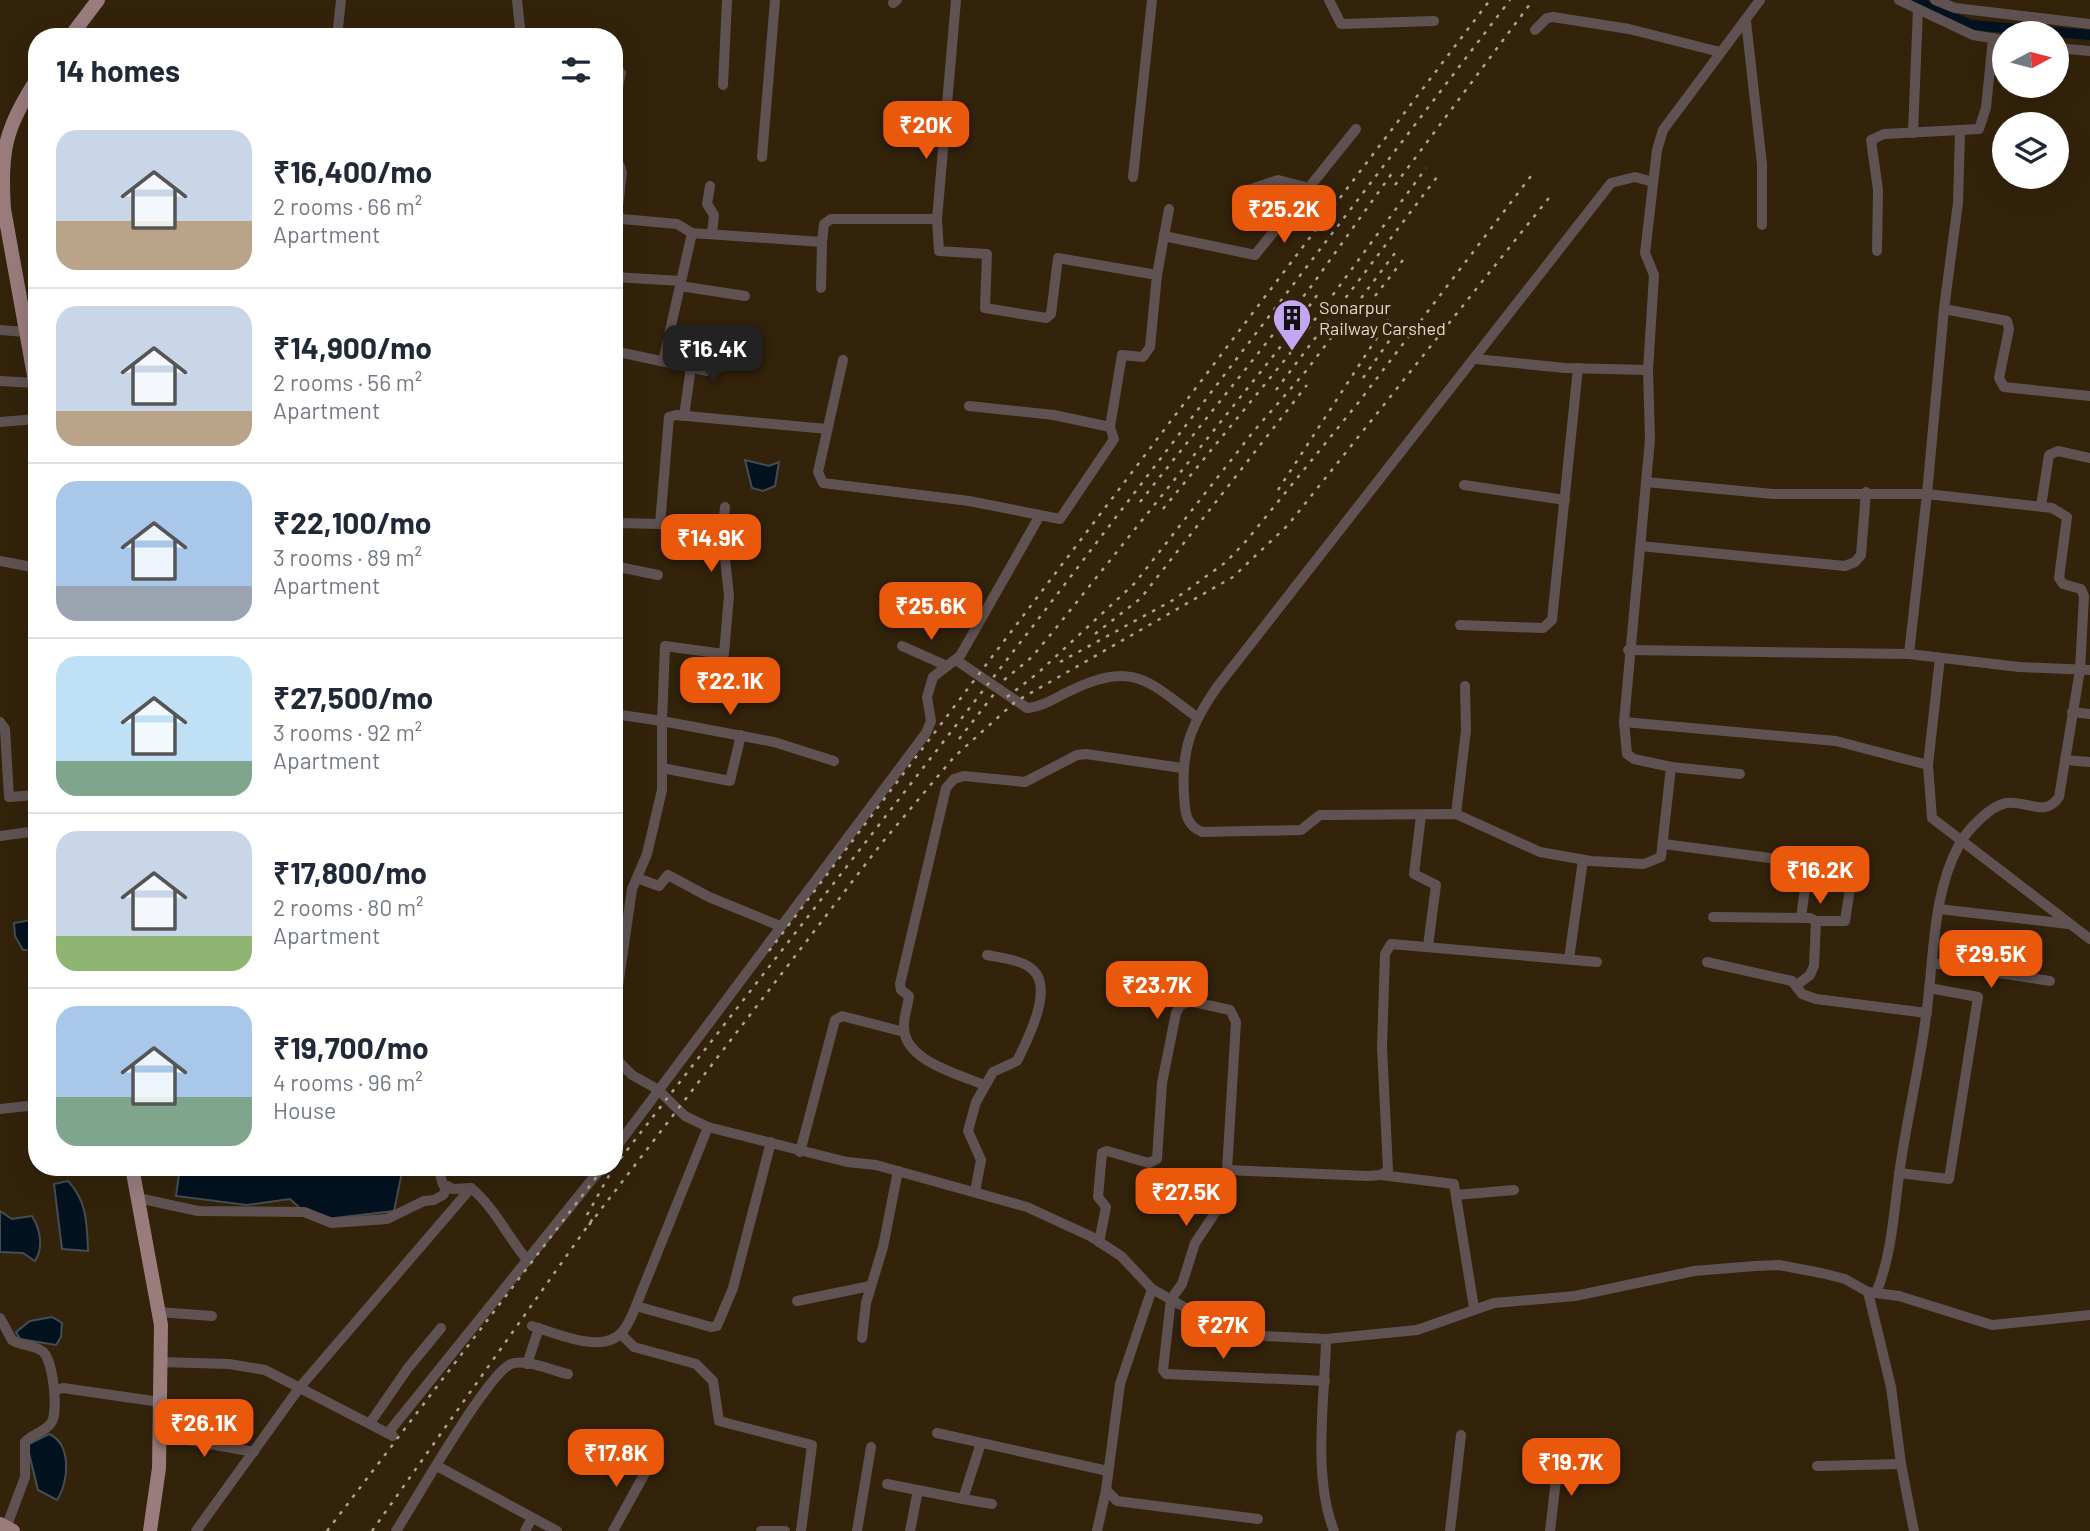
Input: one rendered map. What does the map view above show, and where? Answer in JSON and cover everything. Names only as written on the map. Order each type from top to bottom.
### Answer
[{"type":"main road","points":[[77,28],[99,0]]},
{"type":"main road","points":[[28,102],[5,138],[1,182],[4,209],[28,319]]},
{"type":"main road","points":[[134,1176],[159,1312],[159,1468],[150,1531]]},
{"type":"street","points":[[339,28],[341,0]]},
{"type":"street","points":[[517,0],[520,28]]},
{"type":"street","points":[[723,85],[727,0]]},
{"type":"street","points":[[762,157],[775,0]]},
{"type":"street","points":[[956,0],[937,219],[939,251],[986,254],[985,304],[988,310],[1049,318],[1058,258],[1157,275]]},
{"type":"street","points":[[1133,177],[1152,0]]},
{"type":"street","points":[[1329,0],[1342,24],[1434,21]]},
{"type":"street","points":[[1740,774],[1671,767],[1634,759],[1628,754],[1623,722],[1651,417],[1648,370],[1654,275],[1645,253],[1653,182],[1663,130],[1760,0]]},
{"type":"street","points":[[1899,0],[1973,35],[1992,38]]},
{"type":"street","points":[[1936,0],[1955,8],[2090,24]]},
{"type":"street","points":[[1913,133],[1918,9]]},
{"type":"street","points":[[1535,30],[1546,18],[1553,17],[1629,29],[1720,52]]},
{"type":"street","points":[[1746,21],[1762,164],[1762,225]]},
{"type":"street","points":[[2069,49],[2090,51]]},
{"type":"street","points":[[1877,251],[1878,190],[1871,140],[1884,134],[1979,129],[1983,125],[1992,73]]},
{"type":"street","points":[[1164,236],[1255,255],[1356,129]]},
{"type":"street","points":[[1909,654],[1944,309],[1957,213],[1960,132]]},
{"type":"street","points":[[1653,182],[1635,177],[1611,183],[1476,359],[1223,679],[1198,718],[1184,751],[1182,768],[1185,813],[1189,823],[1202,832],[1305,830],[1314,818],[1326,815],[1456,814],[1499,831],[1520,846],[1583,860],[1650,863],[1661,857],[1664,844],[1671,767]]},
{"type":"street","points":[[1248,190],[1278,180],[1309,188]]},
{"type":"street","points":[[710,186],[707,204],[715,215],[712,233]]},
{"type":"street","points":[[843,359],[818,472],[823,483],[969,500],[1039,517],[1060,519],[1114,439],[1110,426],[1122,355],[1143,357],[1150,346],[1157,275],[1169,209]]},
{"type":"street","points":[[623,219],[677,224],[692,233],[822,242]]},
{"type":"street","points":[[821,288],[824,224],[831,219],[937,219]]},
{"type":"street","points":[[663,361],[692,233]]},
{"type":"street","points":[[623,278],[681,283],[745,296]]},
{"type":"street","points":[[1944,309],[2007,321],[2009,329],[1999,378],[2004,387],[2090,396]]},
{"type":"street","points":[[0,330],[28,333]]},
{"type":"street","points":[[623,353],[706,371],[733,363]]},
{"type":"street","points":[[1476,359],[1578,368],[1648,370]]},
{"type":"street","points":[[684,416],[691,367]]},
{"type":"street","points":[[1461,625],[1543,628],[1552,620],[1578,368]]},
{"type":"street","points":[[0,381],[28,386]]},
{"type":"street","points":[[969,407],[1054,415],[1110,426]]},
{"type":"street","points":[[660,524],[669,417],[684,416],[827,429]]},
{"type":"street","points":[[0,422],[28,420]]},
{"type":"street","points":[[2041,506],[2049,455],[2058,451],[2090,458]]},
{"type":"street","points":[[1646,482],[1773,494],[1927,494],[2041,506],[2062,512],[2067,517],[2059,578],[2063,584],[2081,589],[2084,596],[2085,670],[2072,712],[2059,797],[2053,806],[2045,809],[2003,803],[1992,809],[1961,841],[1950,864],[1939,909],[1927,1013],[1883,1272],[1872,1292],[1891,1387],[1900,1464],[1914,1531]]},
{"type":"street","points":[[1465,485],[1564,500]]},
{"type":"street","points":[[1640,546],[1845,566],[1855,562],[1861,555],[1866,492]]},
{"type":"street","points":[[623,944],[636,878],[653,831],[662,790],[665,646],[724,654],[729,595],[722,532],[725,507]]},
{"type":"street","points":[[623,1137],[926,733],[931,721],[926,697],[933,677],[951,663],[1039,517]]},
{"type":"street","points":[[623,523],[660,524],[722,532]]},
{"type":"street","points":[[0,561],[28,566]]},
{"type":"street","points":[[623,568],[658,575]]},
{"type":"street","points":[[902,646],[951,663],[1027,708],[1091,681],[1124,675],[1144,679],[1198,718]]},
{"type":"street","points":[[1628,650],[1909,654],[2085,670]]},
{"type":"street","points":[[1940,658],[1928,765],[1932,818],[2090,939]]},
{"type":"street","points":[[1456,814],[1466,730],[1465,686]]},
{"type":"street","points":[[2072,712],[2090,714]]},
{"type":"street","points":[[623,715],[774,741],[834,761]]},
{"type":"street","points":[[0,722],[5,729],[9,797],[28,795]]},
{"type":"street","points":[[1623,722],[1836,741],[1928,765]]},
{"type":"street","points":[[662,768],[730,781],[741,735]]},
{"type":"street","points":[[984,1085],[916,1054],[904,1032],[908,996],[901,990],[900,984],[946,788],[954,779],[964,776],[1025,782],[1077,755],[1086,754],[1182,768]]},
{"type":"street","points":[[2064,760],[2090,762]]},
{"type":"street","points":[[1421,816],[1415,874],[1436,885],[1428,946]]},
{"type":"street","points":[[0,836],[28,832]]},
{"type":"street","points":[[1664,844],[1853,869],[1845,920],[1713,918]]},
{"type":"street","points":[[1569,959],[1583,860]]},
{"type":"street","points":[[1801,918],[1808,865]]},
{"type":"street","points":[[636,878],[659,886],[668,875],[678,878],[709,897],[780,926]]},
{"type":"street","points":[[1939,909],[2068,924]]},
{"type":"street","points":[[1797,985],[1810,975],[1814,966],[1816,921]]},
{"type":"street","points":[[1381,1175],[1388,1170],[1382,1047],[1385,954],[1391,944],[1597,962]]},
{"type":"street","points":[[975,1192],[981,1160],[968,1131],[984,1085],[993,1072],[1017,1061],[1034,1024],[1040,992],[1040,979],[1027,965],[987,955]]},
{"type":"street","points":[[1707,962],[1792,981],[1802,994],[1816,999],[1927,1013]]},
{"type":"street","points":[[1932,963],[2050,981]]},
{"type":"street","points":[[1899,1173],[1949,1179],[1972,1050],[1978,997],[1929,988]]},
{"type":"street","points":[[1099,1242],[1106,1207],[1098,1197],[1102,1153],[1107,1151],[1156,1162],[1170,1030],[1180,1006],[1189,1001],[1230,1010],[1235,1017],[1227,1170],[1219,1211],[1195,1243],[1182,1284],[1171,1299],[1162,1365],[1166,1374],[1325,1381]]},
{"type":"street","points":[[800,1152],[835,1020],[842,1016],[904,1032]]},
{"type":"street","points":[[623,1066],[632,1075],[657,1089],[685,1116],[708,1127],[800,1152],[898,1171],[1027,1207],[1099,1242],[1121,1256],[1152,1289],[1230,1327],[1264,1336],[1326,1339],[1417,1330],[1494,1303],[1575,1296],[1694,1271],[1779,1265],[1845,1279],[1872,1292],[1908,1298],[1992,1325],[2090,1315]]},
{"type":"street","points":[[0,1109],[28,1106]]},
{"type":"street","points":[[527,1364],[536,1327],[591,1342],[608,1342],[621,1334],[636,1306],[708,1127]]},
{"type":"street","points":[[636,1306],[711,1327],[718,1326],[733,1288],[771,1142]]},
{"type":"street","points":[[1227,1170],[1381,1175],[1454,1184],[1474,1308]]},
{"type":"street","points":[[862,1338],[870,1286],[883,1247],[898,1171]]},
{"type":"street","points":[[439,1176],[448,1186],[471,1188],[490,1204],[505,1235],[527,1261]]},
{"type":"street","points":[[161,1362],[229,1364],[265,1370],[391,1435],[595,1176]]},
{"type":"street","points":[[138,1198],[198,1212],[304,1212],[331,1223],[387,1219],[425,1201],[434,1200],[443,1195],[448,1186]]},
{"type":"street","points":[[195,1531],[300,1387],[471,1188]]},
{"type":"street","points":[[1456,1195],[1514,1190]]},
{"type":"street","points":[[797,1301],[870,1286]]},
{"type":"street","points":[[1097,1531],[1106,1490],[1120,1384],[1152,1289]]},
{"type":"street","points":[[159,1312],[212,1316]]},
{"type":"street","points":[[0,1318],[12,1340],[43,1351],[55,1390],[53,1421],[25,1442],[25,1477],[6,1528]]},
{"type":"street","points":[[370,1423],[408,1367],[441,1328]]},
{"type":"street","points":[[621,1334],[634,1347],[695,1364],[713,1381],[719,1421],[812,1445],[801,1531]]},
{"type":"street","points":[[1326,1339],[1322,1483],[1326,1512],[1334,1531]]},
{"type":"street","points":[[396,1531],[471,1410],[504,1368],[512,1363],[527,1364],[568,1374]]},
{"type":"street","points":[[55,1390],[63,1388],[160,1402]]},
{"type":"street","points":[[937,1433],[1108,1471]]},
{"type":"street","points":[[160,1435],[254,1452]]},
{"type":"street","points":[[1450,1531],[1461,1435]]},
{"type":"street","points":[[963,1499],[981,1443]]},
{"type":"street","points":[[857,1531],[871,1447]]},
{"type":"street","points":[[1550,1531],[1558,1463]]},
{"type":"street","points":[[613,1531],[650,1464]]},
{"type":"street","points":[[1817,1466],[1900,1464]]},
{"type":"street","points":[[438,1466],[557,1531]]},
{"type":"street","points":[[887,1484],[992,1504]]},
{"type":"street","points":[[909,1531],[918,1490]]},
{"type":"street","points":[[1106,1490],[1116,1501],[1258,1519]]},
{"type":"street","points":[[525,1531],[532,1518]]},
{"type":"street","points":[[761,1531],[785,1531]]},
{"type":"water","points":[[745,460],[769,466],[779,462],[775,486],[763,491],[752,488]]},
{"type":"water","points":[[28,921],[28,950],[23,950],[15,936],[14,923]]},
{"type":"water","points":[[179,1176],[401,1176],[394,1211],[326,1219],[311,1218],[290,1199],[247,1205],[176,1196]]},
{"type":"water","points":[[68,1181],[82,1205],[88,1251],[62,1249],[54,1184]]},
{"type":"water","points":[[0,1211],[12,1219],[32,1216],[40,1238],[35,1261],[23,1253],[0,1252]]},
{"type":"water","points":[[52,1317],[62,1323],[61,1337],[56,1345],[20,1339],[16,1332],[30,1321]]},
{"type":"water","points":[[49,1434],[62,1446],[65,1455],[66,1474],[57,1500],[38,1490],[27,1445]]},
{"type":"waterway","points":[[1914,0],[1971,25],[2090,35]]},
{"type":"railway","points":[[769,951],[1490,0]]},
{"type":"railway","points":[[623,1155],[1033,626],[1510,0]]},
{"type":"railway","points":[[1395,185],[1533,0]]},
{"type":"railway","points":[[1163,509],[1288,356],[1426,168]]},
{"type":"railway","points":[[1140,502],[1310,288],[1395,169]]},
{"type":"railway","points":[[1060,662],[1175,599],[1226,562],[1247,540],[1358,403],[1531,176]]},
{"type":"railway","points":[[1276,390],[1437,177]]},
{"type":"railway","points":[[589,1225],[881,844],[954,757],[1015,702],[1233,577],[1288,525],[1552,194]]},
{"type":"railway","points":[[1007,697],[1038,673],[1135,583],[1253,432],[1306,371],[1395,253]]},
{"type":"railway","points":[[1375,296],[1403,260]]},
{"type":"railway","points":[[1004,680],[1032,657],[1056,628],[1278,350],[1320,291]]},
{"type":"railway","points":[[1278,490],[1391,316]]},
{"type":"railway","points":[[1363,378],[1401,324]]},
{"type":"railway","points":[[1095,634],[1141,598],[1307,385]]},
{"type":"railway","points":[[959,739],[998,689]]},
{"type":"railway","points":[[327,1531],[597,1176]]},
{"type":"railway","points":[[587,1215],[609,1176]]},
{"type":"railway","points":[[372,1531],[594,1217]]},
{"type":"place","name":"Sonarpur Railway Carshed","points":[[1292,352]]}]
